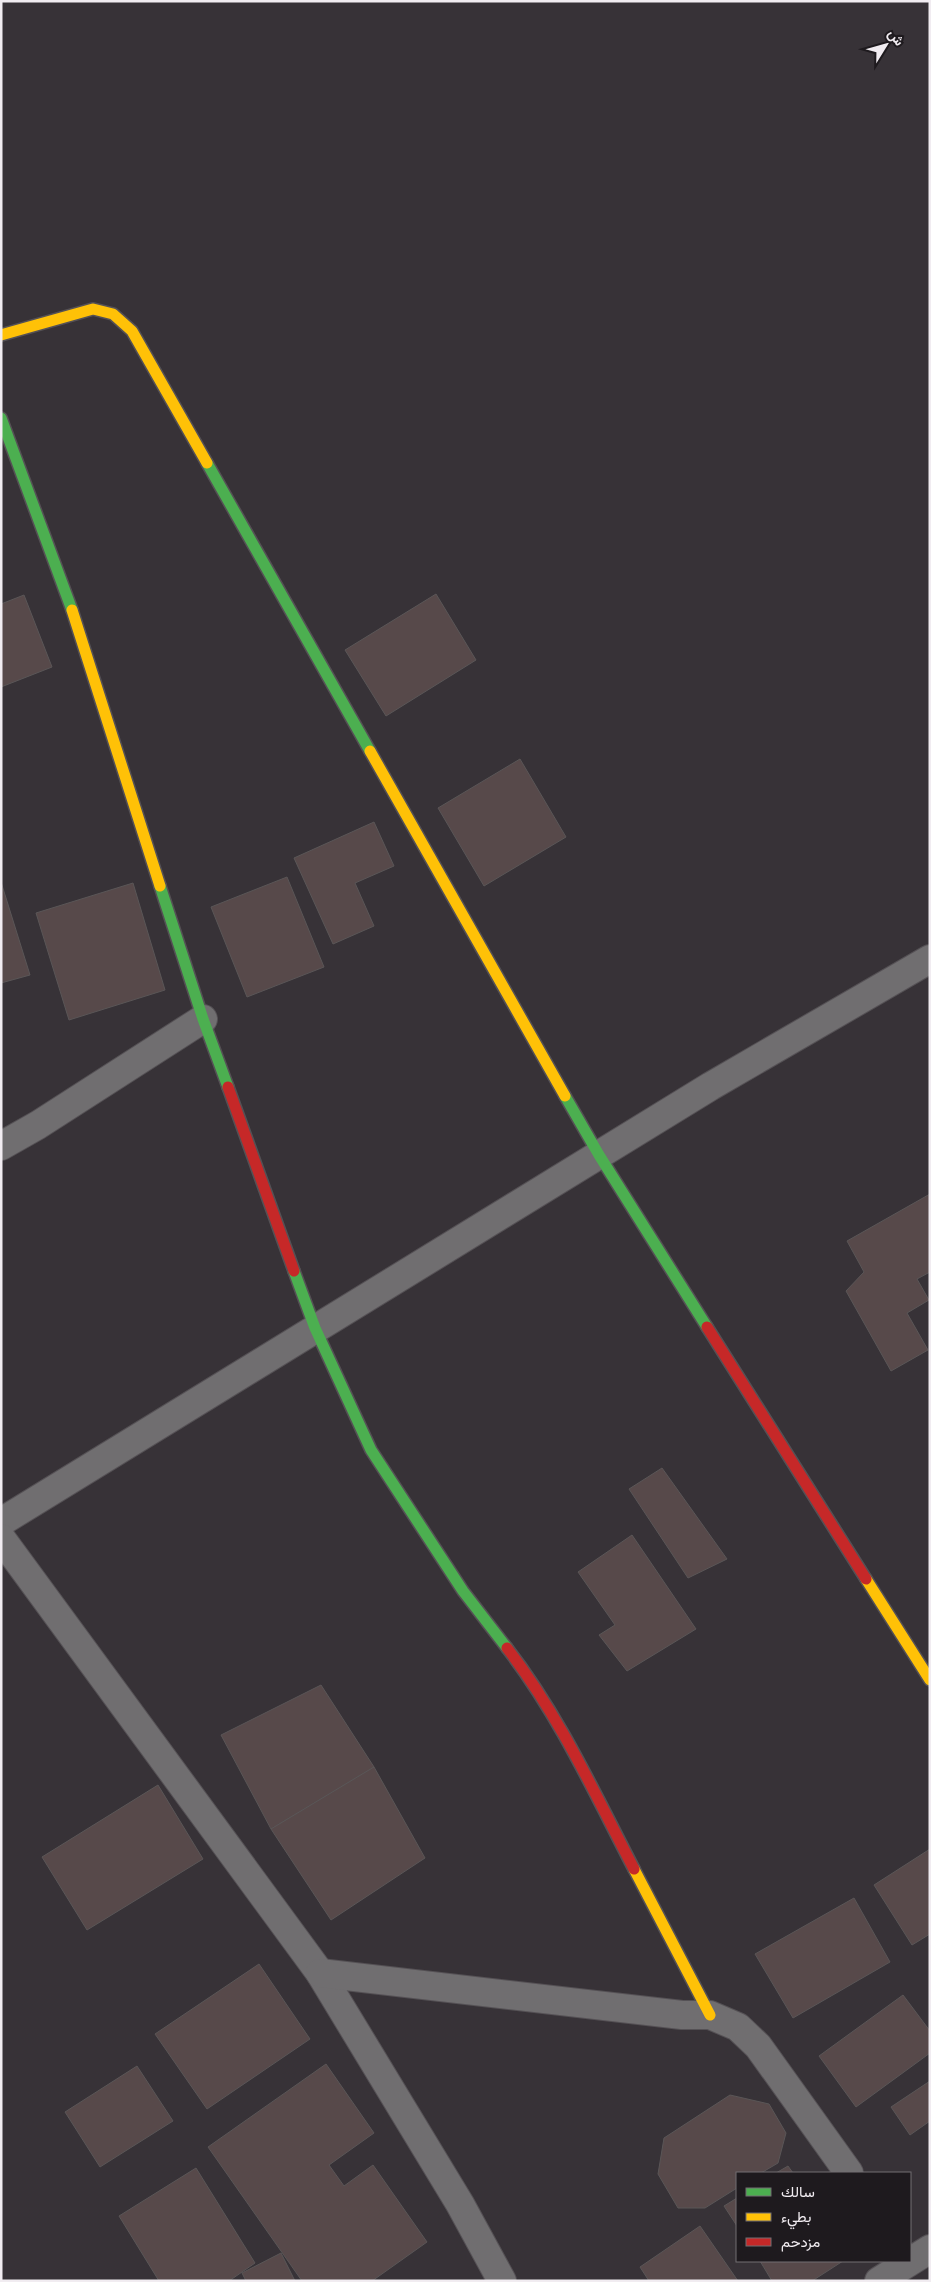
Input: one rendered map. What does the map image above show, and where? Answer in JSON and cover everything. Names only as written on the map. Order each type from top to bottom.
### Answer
[{"type":"street","points":[[1,335],[93,309],[112,314],[132,331],[599,1155],[930,1680]]},
{"type":"street","points":[[1,418],[75,619],[203,1019],[315,1328],[371,1450],[462,1591],[531,1679],[573,1752],[710,2015]]},
{"type":"street","points":[[1,1522],[711,1086],[930,959]]},
{"type":"street","points":[[1,1146],[38,1126],[203,1019]]},
{"type":"street","points":[[1,1538],[320,1974],[460,2204],[502,2281]]},
{"type":"street","points":[[320,1974],[682,2015],[710,2015],[738,2027],[758,2046],[847,2172]]},
{"type":"street","points":[[879,2281],[908,2262]]},
{"type":"building","points":[[436,594],[476,660],[386,716],[345,650]]},
{"type":"building","points":[[24,595],[52,667],[1,687],[1,604]]},
{"type":"building","points":[[520,759],[566,837],[484,886],[438,808]]},
{"type":"building","points":[[374,822],[394,866],[355,883],[374,926],[333,944],[294,858]]},
{"type":"building","points":[[287,877],[324,967],[247,997],[211,907]]},
{"type":"building","points":[[1,882],[30,975],[1,983]]},
{"type":"building","points":[[133,883],[165,990],[69,1020],[36,913]]},
{"type":"building","points":[[930,1194],[930,1272],[917,1279],[929,1300],[907,1313],[928,1350],[891,1371],[846,1291],[864,1272],[847,1241]]},
{"type":"building","points":[[662,1468],[727,1559],[688,1578],[629,1489]]},
{"type":"building","points":[[632,1535],[696,1629],[627,1671],[599,1635],[615,1625],[578,1572]]},
{"type":"building","points":[[321,1685],[374,1767],[271,1829],[221,1735]]},
{"type":"building","points":[[374,1767],[425,1858],[331,1920],[271,1829]]},
{"type":"building","points":[[158,1785],[203,1859],[87,1930],[42,1857]]},
{"type":"building","points":[[930,1849],[930,1934],[912,1945],[874,1885]]},
{"type":"building","points":[[854,1898],[890,1962],[793,2018],[755,1954]]},
{"type":"building","points":[[259,1964],[310,2039],[207,2109],[155,2034]]},
{"type":"building","points":[[903,1995],[930,2031],[930,2053],[856,2107],[819,2056]]},
{"type":"building","points":[[326,2064],[374,2133],[329,2165],[344,2186],[373,2165],[427,2242],[372,2281],[302,2281],[208,2147]]},
{"type":"building","points":[[137,2066],[173,2121],[100,2167],[65,2112]]},
{"type":"building","points":[[930,2081],[930,2121],[910,2135],[891,2107]]},
{"type":"building","points":[[730,2095],[769,2104],[786,2133],[778,2163],[763,2172],[736,2172],[736,2189],[705,2208],[678,2208],[658,2174],[664,2138]]},
{"type":"building","points":[[788,2166],[792,2172],[778,2172]]},
{"type":"building","points":[[196,2168],[255,2263],[229,2281],[159,2281],[119,2216]]},
{"type":"building","points":[[736,2199],[736,2224],[724,2206]]},
{"type":"building","points":[[700,2226],[738,2281],[649,2281],[640,2267]]},
{"type":"building","points":[[281,2253],[295,2281],[246,2281],[242,2273]]},
{"type":"building","points":[[761,2262],[841,2262],[812,2281],[772,2281]]},
{"type":"traffic: fast","points":[[1,418],[72,610]]},
{"type":"traffic: fast","points":[[207,463],[370,751]]},
{"type":"traffic: fast","points":[[160,886],[203,1019],[228,1087]]},
{"type":"traffic: fast","points":[[565,1096],[599,1155],[707,1327]]},
{"type":"traffic: fast","points":[[294,1271],[315,1328],[371,1450],[463,1591],[507,1648]]},
{"type":"traffic: slow","points":[[1,335],[93,309],[113,314],[132,331],[207,463]]},
{"type":"traffic: slow","points":[[72,610],[160,886]]},
{"type":"traffic: slow","points":[[370,751],[565,1096]]},
{"type":"traffic: slow","points":[[866,1579],[930,1680]]},
{"type":"traffic: slow","points":[[634,1869],[710,2015]]},
{"type":"traffic: jam","points":[[228,1087],[294,1271]]},
{"type":"traffic: jam","points":[[707,1327],[866,1579]]},
{"type":"traffic: jam","points":[[507,1648],[560,1728],[634,1869]]}]
